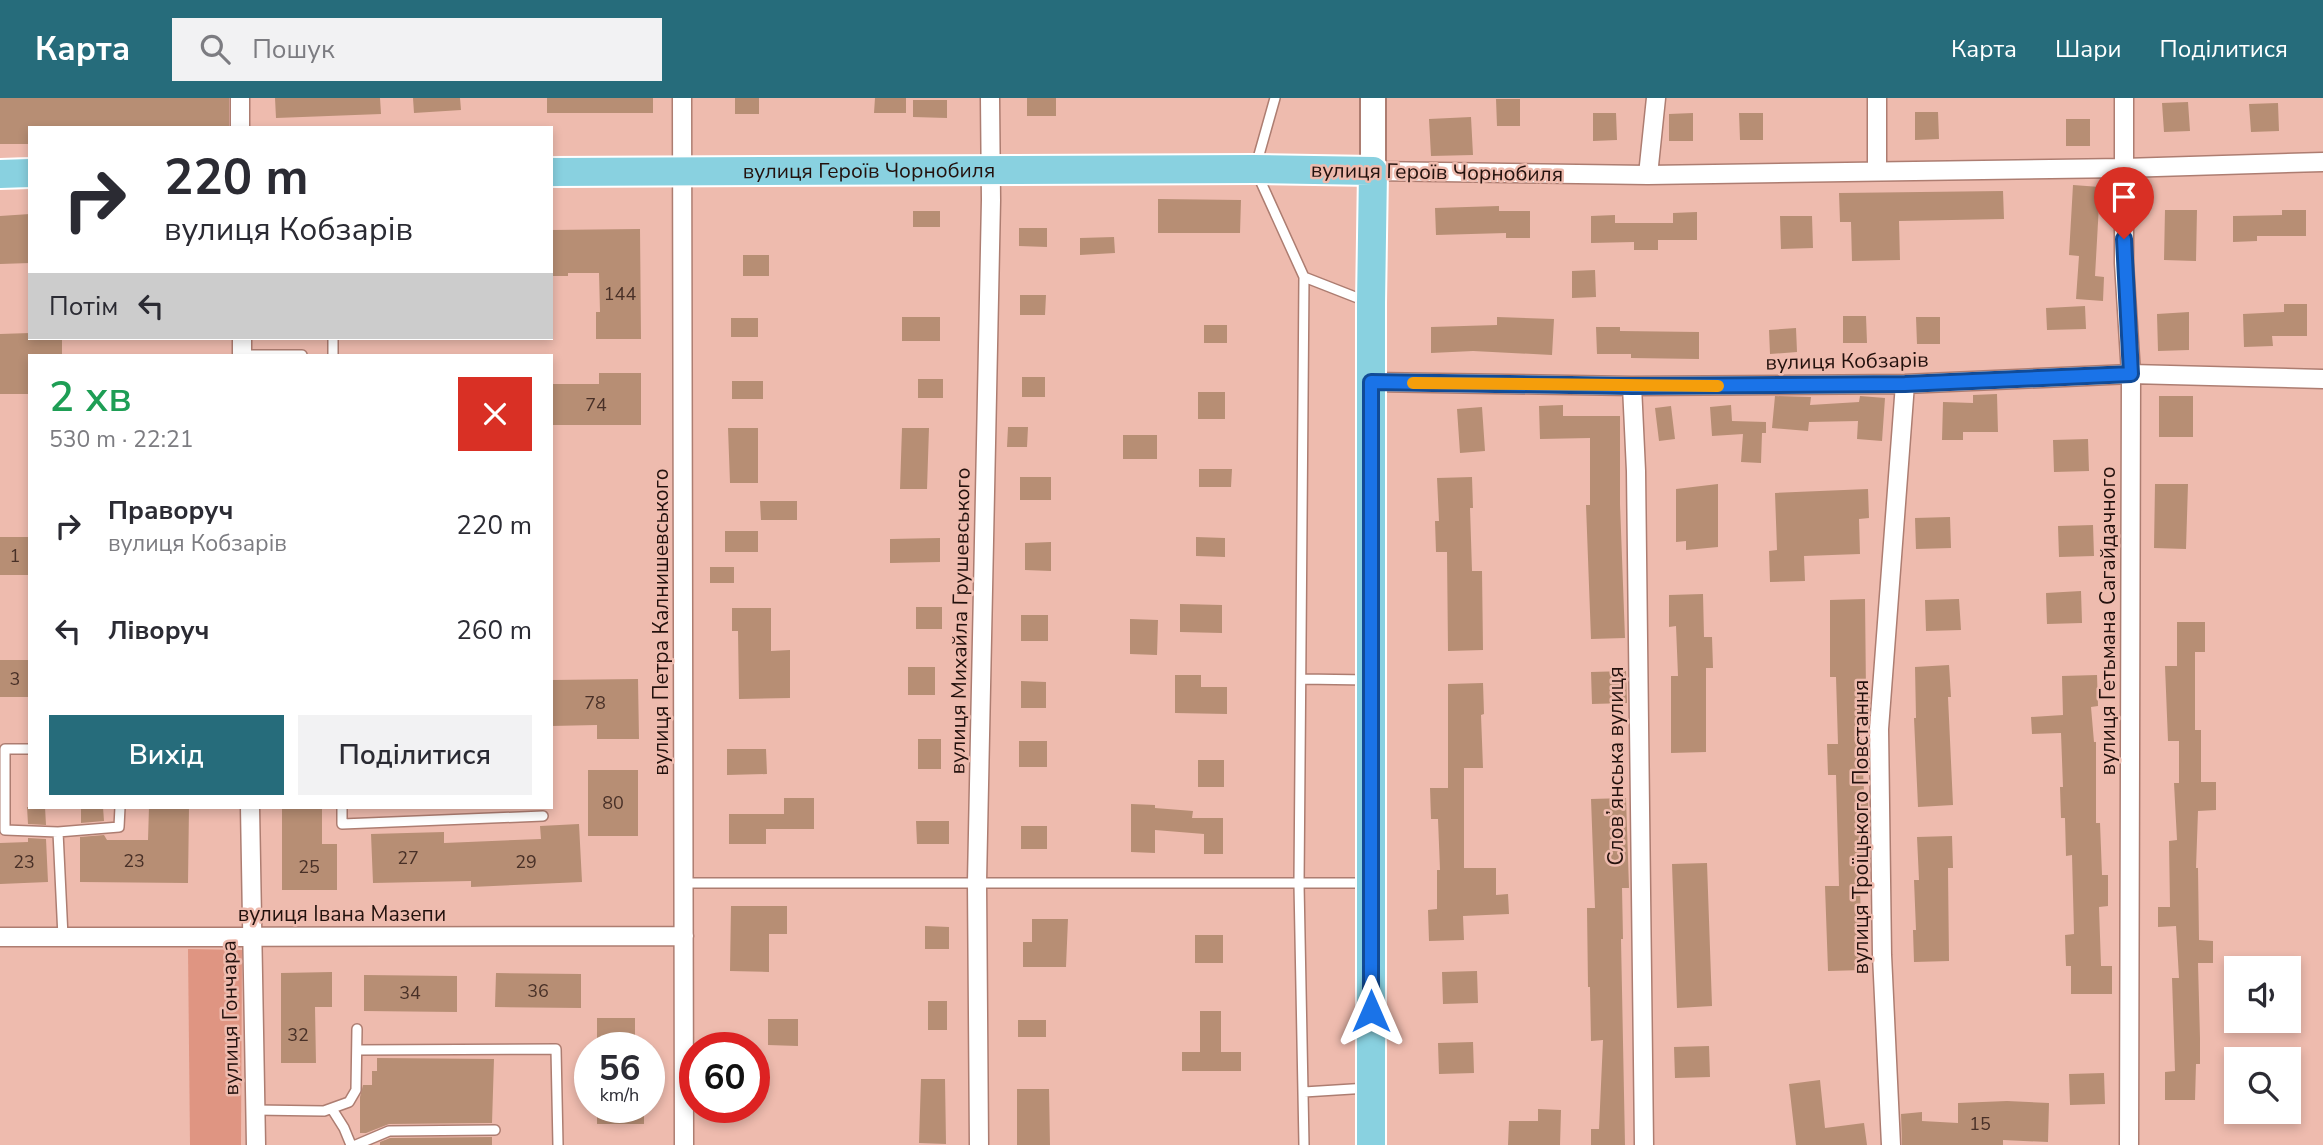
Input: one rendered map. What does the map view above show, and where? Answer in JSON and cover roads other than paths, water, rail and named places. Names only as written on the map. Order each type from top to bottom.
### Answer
[{"type":"main road","points":[[1371,1145],[1373,98]]},
{"type":"main road","name":"вулиця Героїв Чорнобиля","points":[[553,172],[1255,169],[1373,171]]},
{"type":"main road","points":[[0,174],[28,173]]},
{"type":"street","points":[[240,98],[240,126]]},
{"type":"street","name":"вулиця Петра Калнишевського","points":[[682,98],[684,1145]]},
{"type":"street","name":"вулиця Михайла Грушевського","points":[[979,1145],[977,883],[991,170],[990,98]]},
{"type":"street","points":[[1648,175],[1656,98]]},
{"type":"street","points":[[1877,98],[1877,171]]},
{"type":"street","name":"вулиця Гетьмана Сагайдачного","points":[[2124,98],[2124,262],[2131,374],[2129,1145]]},
{"type":"street","name":"вулиця Героїв Чорнобиля","points":[[1373,171],[1648,175],[2124,168],[2323,162]]},
{"type":"street","name":"вулиця Кобзарів","points":[[1371,382],[1632,386],[1905,384],[2131,374],[2323,379]]},
{"type":"street","name":"вулиця Троїцького Повстання","points":[[1891,1145],[1882,955],[1879,729],[1905,384]]},
{"type":"street","name":"Словʼянська вулиця","points":[[1632,386],[1637,538],[1644,1145]]},
{"type":"street","name":"вулиця Гончара","points":[[250,809],[256,1145]]},
{"type":"street","name":"вулиця Івана Мазепи","points":[[0,937],[684,936]]},
{"type":"lane","points":[[1275,98],[1255,169],[1304,277],[1300,884],[1304,1145]]},
{"type":"lane","points":[[1304,277],[1371,303]]},
{"type":"lane","points":[[1301,680],[1371,680]]},
{"type":"lane","points":[[28,749],[5,749],[5,830],[58,832],[119,827],[120,809]]},
{"type":"lane","points":[[342,809],[342,824],[543,816]]},
{"type":"lane","points":[[58,832],[63,937]]},
{"type":"lane","points":[[684,883],[1371,883]]},
{"type":"lane","points":[[255,1110],[332,1109],[349,1102],[356,1090],[357,1029]]},
{"type":"lane","points":[[357,1050],[556,1049],[558,1145]]},
{"type":"lane","points":[[1304,1092],[1371,1087]]},
{"type":"lane","points":[[332,1109],[351,1145]]},
{"type":"lane","points":[[356,1145],[390,1131],[495,1130]]}]
